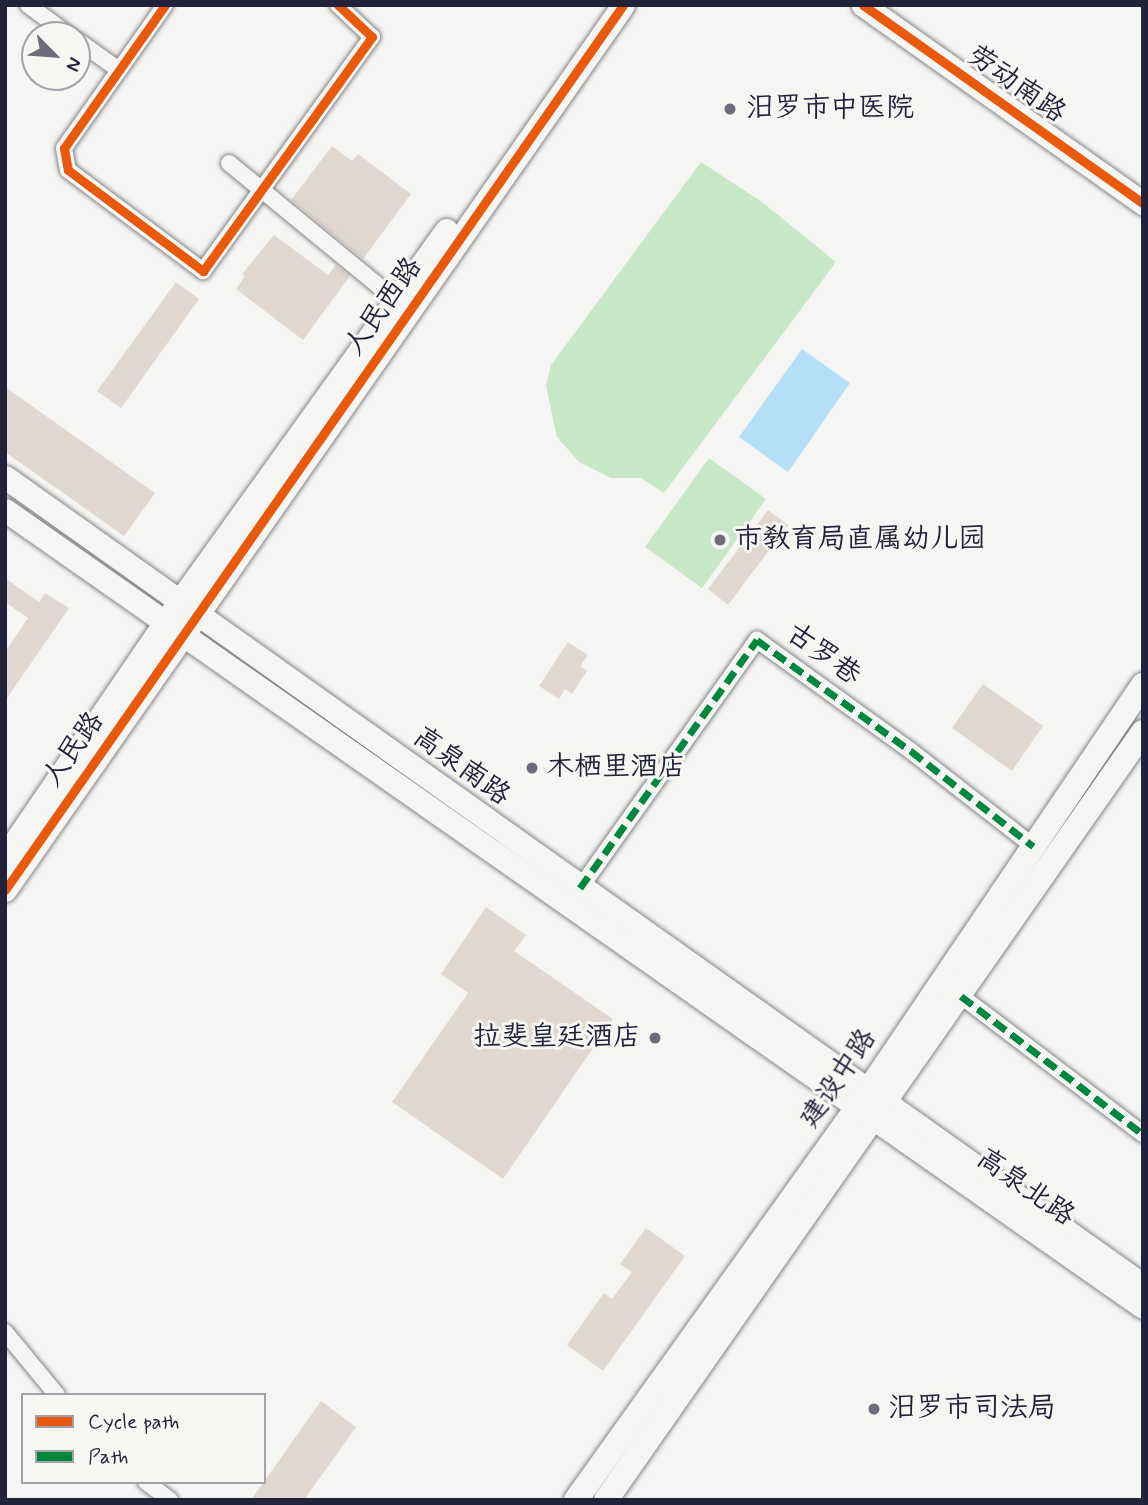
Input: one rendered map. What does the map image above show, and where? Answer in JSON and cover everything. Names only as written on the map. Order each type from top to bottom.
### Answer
[{"type":"main road","name":"建设中路","points":[[606,1500],[870,1104],[1033,846],[1143,685]]},
{"type":"main road","name":"建设中路","points":[[576,1500],[870,1104],[961,996],[1143,732]]},
{"type":"street","points":[[28,5],[50,21]]},
{"type":"street","points":[[165,5],[64,148],[68,170],[203,271],[262,193],[372,37],[338,5]]},
{"type":"street","name":"人民西路","points":[[188,608],[396,300],[607,5]]},
{"type":"street","name":"人民西路","points":[[188,608],[623,5]]},
{"type":"street","name":"劳动南路","points":[[863,5],[1143,203]]},
{"type":"street","name":"劳动南路","points":[[888,5],[1143,186]]},
{"type":"street","points":[[91,50],[119,70]]},
{"type":"street","points":[[229,163],[262,193],[396,300]]},
{"type":"street","name":"高泉南路","points":[[5,477],[580,888],[870,1104]]},
{"type":"street","name":"高泉南路","points":[[5,510],[173,629],[870,1104]]},
{"type":"street","name":"人民路","points":[[5,856],[188,608]]},
{"type":"street","name":"人民路","points":[[5,890],[173,629]]},
{"type":"street","name":"古罗巷","points":[[580,888],[757,640],[1033,846]]},
{"type":"street","points":[[961,996],[1143,1134]]},
{"type":"street","name":"高泉北路","points":[[870,1104],[1143,1285]]},
{"type":"street","name":"高泉北路","points":[[870,1104],[1143,1307]]},
{"type":"street","points":[[5,1332],[55,1393]]},
{"type":"street","points":[[149,1484],[170,1500]]},
{"type":"green space","points":[[701,162],[762,202],[836,262],[664,493],[641,478],[611,478],[579,462],[557,437],[546,386],[551,365]]},
{"type":"green space","points":[[709,458],[766,499],[702,588],[645,547]]},
{"type":"water","points":[[802,349],[850,383],[788,472],[739,437]]},
{"type":"building","points":[[332,146],[352,161],[358,154],[411,194],[363,259],[291,200]]},
{"type":"building","points":[[274,235],[328,275],[336,265],[350,276],[303,340],[236,289],[245,276],[242,274]]},
{"type":"building","points":[[176,282],[199,299],[121,408],[97,391]]},
{"type":"building","points":[[5,387],[155,493],[124,536],[5,452]]},
{"type":"building","points":[[768,510],[788,525],[728,605],[708,589]]},
{"type":"building","points":[[5,578],[39,602],[45,593],[69,608],[5,701],[5,652],[28,618],[5,602]]},
{"type":"building","points":[[568,642],[588,655],[580,666],[587,671],[572,694],[565,689],[559,699],[539,686]]},
{"type":"building","points":[[983,684],[1043,726],[1012,771],[952,728]]},
{"type":"building","points":[[486,907],[526,935],[514,951],[613,1019],[503,1179],[392,1102],[468,993],[441,974]]},
{"type":"building","points":[[646,1228],[685,1256],[603,1371],[567,1345],[604,1293],[612,1299],[632,1272],[620,1264]]},
{"type":"building","points":[[321,1401],[356,1427],[304,1500],[251,1500],[262,1484],[266,1484],[266,1479]]},
{"type":"marked path","points":[[580,888],[757,640],[911,751],[1033,846]]},
{"type":"marked path","points":[[961,996],[1143,1134]]},
{"type":"cycle path","points":[[165,5],[64,148],[68,170],[203,271],[372,37],[338,5]]},
{"type":"cycle path","points":[[5,890],[623,5]]},
{"type":"cycle path","points":[[863,5],[1143,203]]},
{"type":"place","name":"汨罗市中医院","points":[[730,109]]},
{"type":"place","name":"市教育局直属幼儿园","points":[[720,540]]},
{"type":"place","name":"木栖里酒店","points":[[532,768]]},
{"type":"place","name":"拉斐皇廷酒店","points":[[655,1038]]},
{"type":"place","name":"汨罗市司法局","points":[[874,1409]]}]
